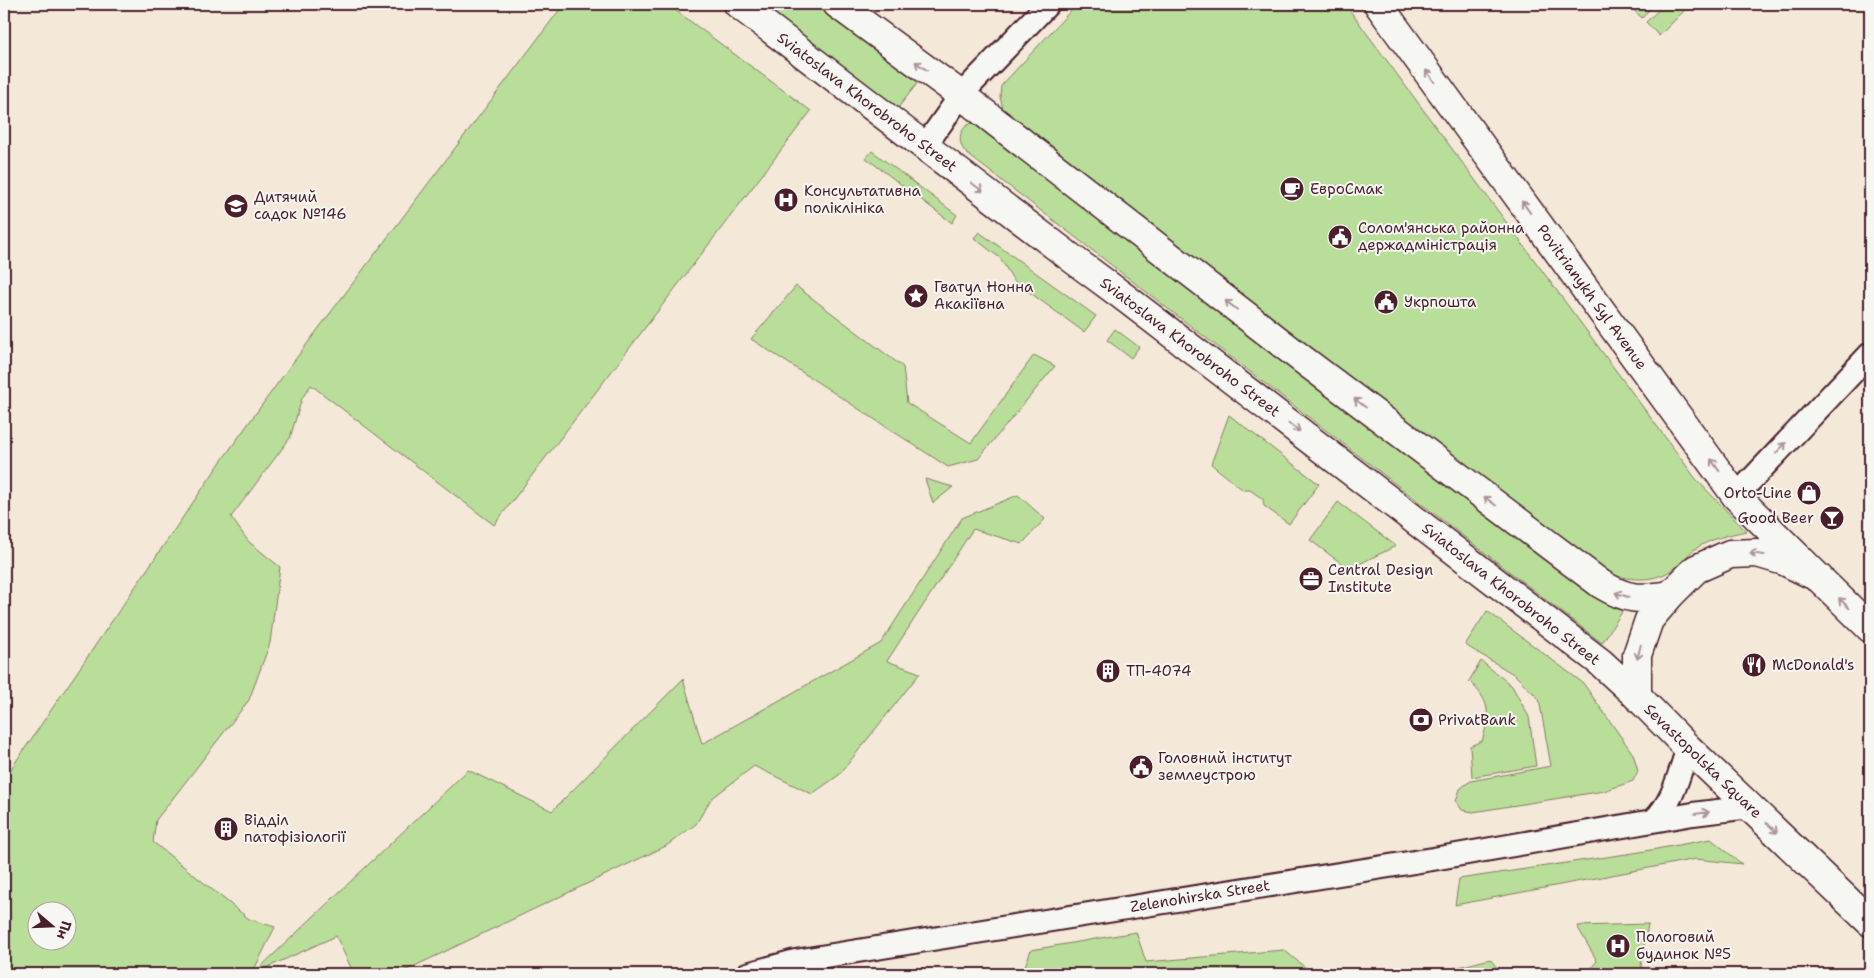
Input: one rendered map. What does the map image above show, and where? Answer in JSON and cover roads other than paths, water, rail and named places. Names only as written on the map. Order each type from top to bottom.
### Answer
[{"type":"main road","name":"Sviatoslava Khorobroho Street","points":[[738,4],[1600,662],[1637,696]]},
{"type":"main road","points":[[837,4],[961,95],[1302,359],[1600,584],[1614,592],[1644,600],[1670,595]]},
{"type":"main road","name":"Povitrianykh Syl Avenue","points":[[1378,4],[1736,496],[1819,578]]},
{"type":"main road","name":"Sevastopolska Square","points":[[1870,628],[1819,578],[1784,561],[1757,552],[1730,554],[1696,569],[1670,595],[1649,620],[1637,655],[1637,696],[1688,748],[1870,922]]},
{"type":"street","points":[[924,146],[961,95],[1048,4]]},
{"type":"street","points":[[1736,496],[1870,354]]},
{"type":"street","points":[[1654,820],[1671,798],[1688,748]]},
{"type":"street","name":"Zelenohirska Street","points":[[747,974],[795,961],[1441,858],[1654,820],[1750,807]]},
{"type":"place","name":"ЕвроСмак","points":[[1292,189]]},
{"type":"place","name":"Консультативна поліклініка","points":[[786,200]]},
{"type":"place","name":"Дитячий садок №146","points":[[236,206]]},
{"type":"place","name":"Солом'янська районна держадміністрація","points":[[1340,237]]},
{"type":"place","name":"Гватул Нонна Акакіївна","points":[[916,296]]},
{"type":"place","name":"Укрпошта","points":[[1386,302]]},
{"type":"place","name":"Orto-Line","points":[[1809,493]]},
{"type":"place","name":"Good Beer","points":[[1832,518]]},
{"type":"place","name":"Central Design Institute","points":[[1311,579]]},
{"type":"place","name":"McDonald's","points":[[1754,665]]},
{"type":"place","name":"ТП-4074","points":[[1108,671]]},
{"type":"place","name":"PrivatBank","points":[[1421,720]]},
{"type":"place","name":"Головний інститут землеустрою","points":[[1141,767]]},
{"type":"place","name":"Відділ патофізіології","points":[[226,829]]},
{"type":"place","name":"Пологовий будинок №5","points":[[1618,946]]}]
